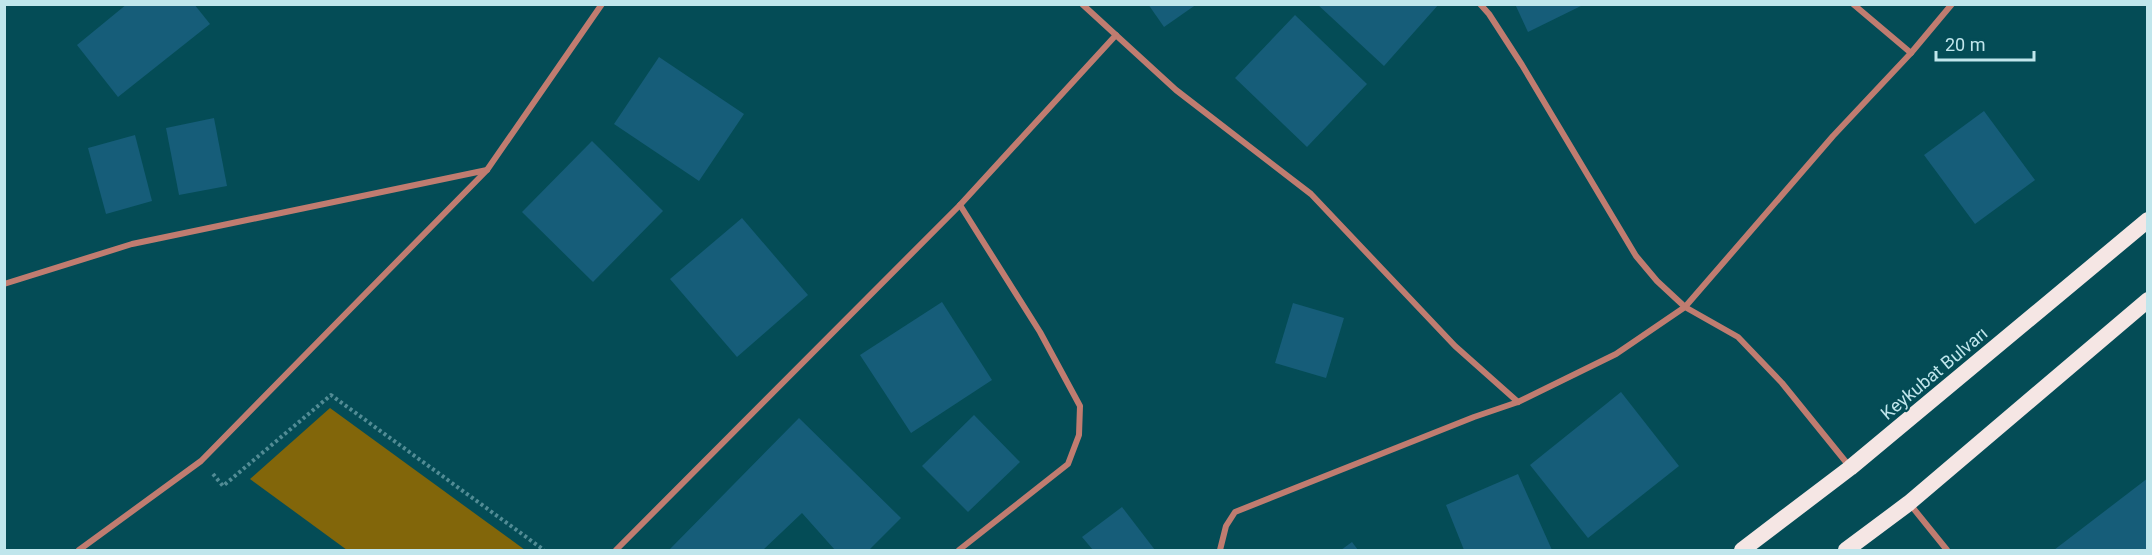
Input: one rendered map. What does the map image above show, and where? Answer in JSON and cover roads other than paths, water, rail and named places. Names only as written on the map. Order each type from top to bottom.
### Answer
[{"type":"highway","name":"Keykubat Bulvarı","points":[[1742,550],[1850,468],[2148,220]]},
{"type":"highway","points":[[1846,550],[1909,503],[2148,300]]},
{"type":"street","points":[[79,550],[201,461],[487,170],[602,4]]},
{"type":"street","points":[[1082,4],[1176,90],[1311,194],[1455,346],[1518,402]]},
{"type":"street","points":[[1480,4],[1522,65],[1636,256],[1657,281],[1685,307],[1738,337],[1782,383],[1850,468]]},
{"type":"street","points":[[1853,4],[1911,53]]},
{"type":"street","points":[[1220,550],[1226,526],[1235,512],[1474,417],[1518,402],[1616,354],[1685,307],[1833,136],[1911,53],[1952,4]]},
{"type":"street","points":[[616,550],[960,205],[1116,35]]},
{"type":"street","points":[[4,284],[132,244],[487,170]]},
{"type":"street","points":[[959,550],[1068,464],[1079,435],[1080,406],[1040,332],[960,205]]},
{"type":"street","points":[[1909,503],[1947,550]]}]
